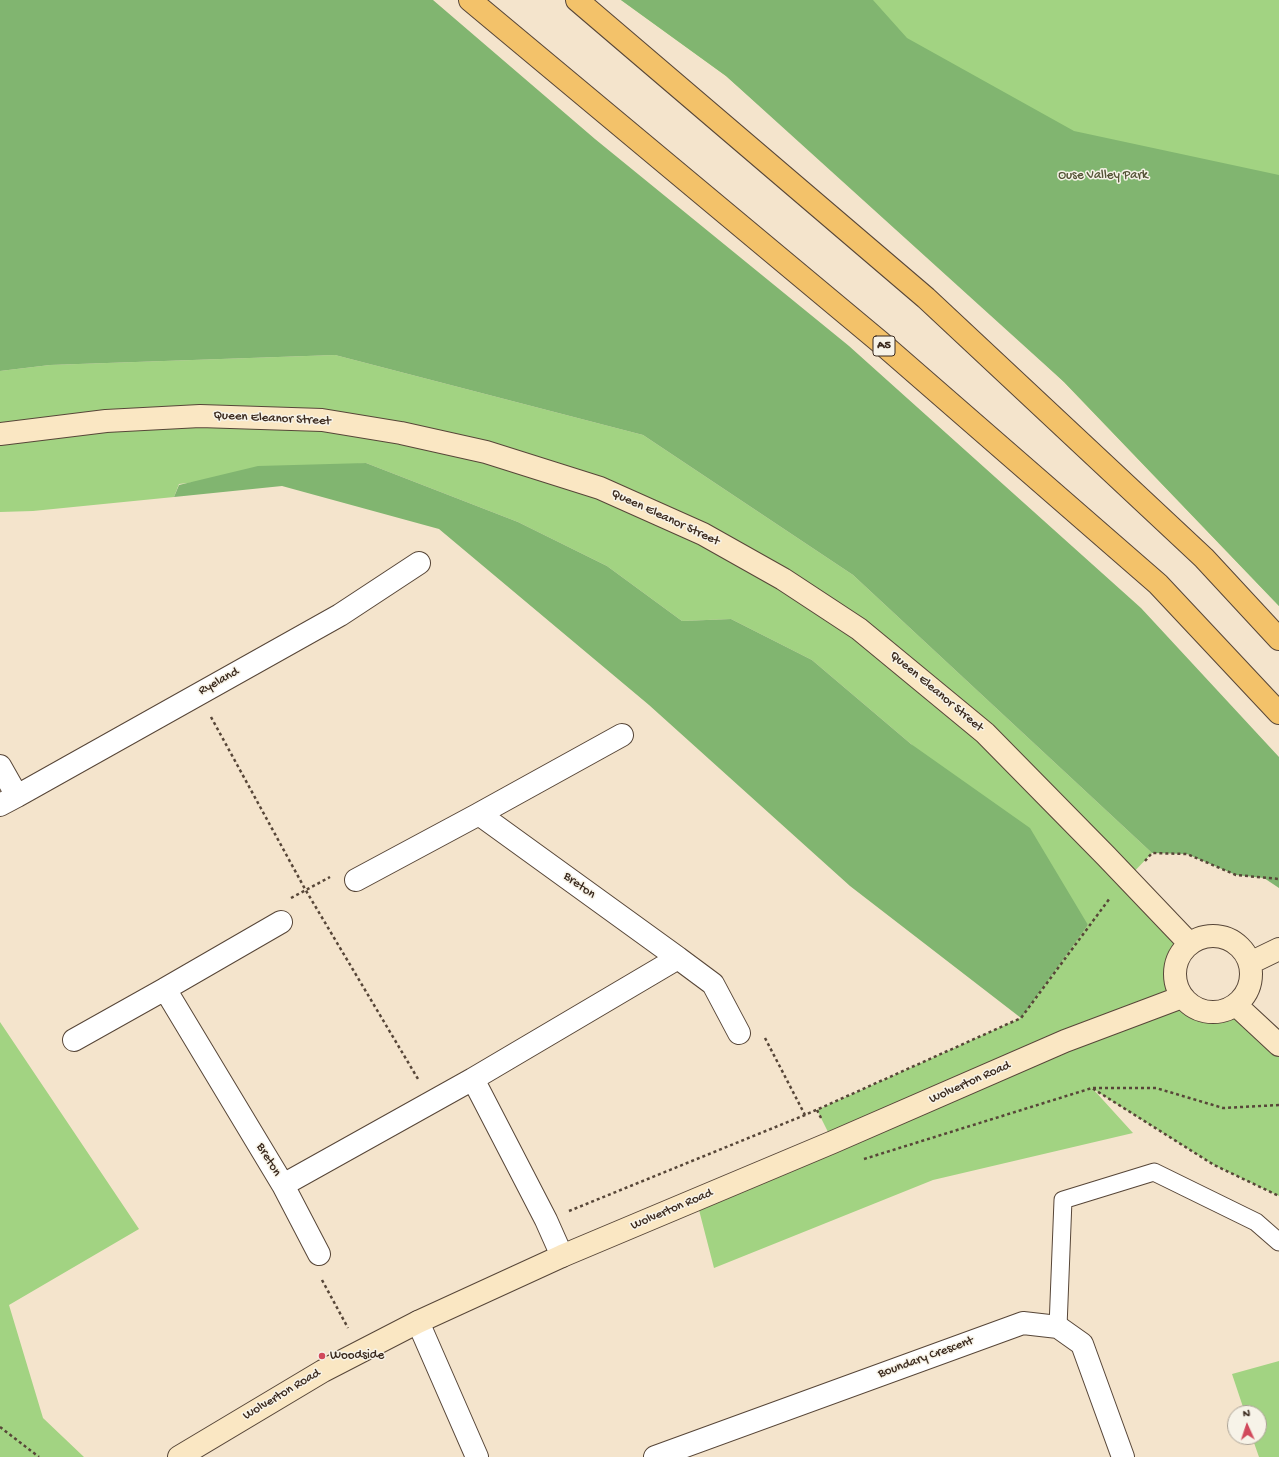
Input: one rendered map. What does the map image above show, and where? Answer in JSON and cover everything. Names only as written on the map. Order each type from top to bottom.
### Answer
[{"type":"highway","name":"A5","points":[[470,0],[880,342],[1158,584],[1279,713]]},
{"type":"highway","points":[[577,0],[926,298],[1204,558],[1279,639]]},
{"type":"street","name":"Queen Eleanor Street","points":[[0,434],[106,421],[200,416],[322,420],[401,433],[486,452],[600,488],[703,534],[784,579],[859,629],[985,734],[1189,943]]},
{"type":"street","name":"Ryeland","points":[[0,766],[8,801],[340,615],[419,563]]},
{"type":"street","points":[[356,880],[622,735]]},
{"type":"street","name":"Breton","points":[[479,814],[713,984],[739,1033]]},
{"type":"street","points":[[74,1040],[281,922]]},
{"type":"street","points":[[1206,936],[1225,937],[1236,943],[1244,952],[1250,963],[1251,979],[1246,993],[1236,1005],[1229,1009],[1212,1012],[1198,1010],[1182,997],[1175,985],[1174,969],[1179,955],[1189,943],[1206,936]]},
{"type":"street","points":[[1250,963],[1279,949]]},
{"type":"street","name":"Breton","points":[[165,989],[283,1185],[473,1079],[678,958]]},
{"type":"street","name":"Wolverton Road","points":[[179,1457],[323,1371],[418,1322],[562,1256],[833,1142],[1065,1041],[1182,997]]},
{"type":"street","points":[[1236,1005],[1279,1045]]},
{"type":"street","points":[[473,1079],[546,1220],[562,1256]]},
{"type":"street","points":[[283,1185],[319,1254]]},
{"type":"street","points":[[418,1322],[477,1457]]},
{"type":"street","name":"Boundary Crescent","points":[[655,1457],[1023,1323],[1058,1327],[1082,1344],[1123,1457]]},
{"type":"lane","points":[[1058,1327],[1063,1200],[1154,1172],[1256,1222],[1279,1242]]},
{"type":"path","points":[[199,694],[305,889],[431,1102]]},
{"type":"path","points":[[546,1220],[817,1110],[1021,1018],[1102,907],[1152,853],[1187,854],[1236,875],[1279,879]]},
{"type":"path","points":[[281,922],[287,900],[305,889],[336,874],[356,880]]},
{"type":"path","points":[[739,1033],[764,1035],[805,1114]]},
{"type":"path","points":[[817,1110],[833,1142],[853,1162],[1092,1088],[1156,1088],[1223,1108],[1279,1106]]},
{"type":"path","points":[[1092,1088],[1214,1165],[1279,1196]]},
{"type":"path","points":[[319,1254],[317,1271],[361,1352]]},
{"type":"path","points":[[0,1427],[39,1457]]},
{"type":"green space","points":[[0,0],[433,0],[595,139],[849,346],[1141,608],[1279,757],[1279,888],[1264,878],[1236,875],[1187,854],[1152,853],[853,575],[643,435],[335,355],[50,365],[0,371]]},
{"type":"green space","name":"Ouse Valley Park","points":[[621,0],[1279,0],[1279,606],[1064,382],[941,266],[726,76]]},
{"type":"green space","name":"Ouse Valley Park","points":[[621,0],[873,0],[907,38],[1074,131],[1279,175],[1279,606],[1064,382],[726,76]]},
{"type":"green space","points":[[335,355],[643,435],[853,575],[1152,853],[1127,879],[1189,943],[1179,955],[1174,969],[1175,985],[1182,997],[1198,1010],[1212,1012],[1229,1009],[1279,1049],[1279,1196],[1214,1165],[1093,1089],[1133,1133],[933,1180],[714,1268],[699,1210],[833,1142],[817,1110],[1021,1018],[1088,925],[911,744],[812,660],[731,619],[682,621],[607,566],[518,522],[366,463],[179,484],[174,497],[33,511],[0,512],[0,371],[50,365]]},
{"type":"green space","points":[[366,463],[518,522],[607,566],[682,621],[731,619],[812,660],[911,744],[1030,828],[1088,925],[1021,1018],[850,886],[649,705],[439,529],[282,486],[174,497],[179,485],[258,466]]},
{"type":"green space","points":[[0,1022],[139,1229],[9,1305],[43,1418],[84,1457],[0,1457]]},
{"type":"green space","points":[[1279,1361],[1279,1457],[1259,1457],[1255,1445],[1267,1445],[1267,1405],[1242,1405],[1232,1374]]},
{"type":"place","name":"Woodside","points":[[322,1356]]}]
